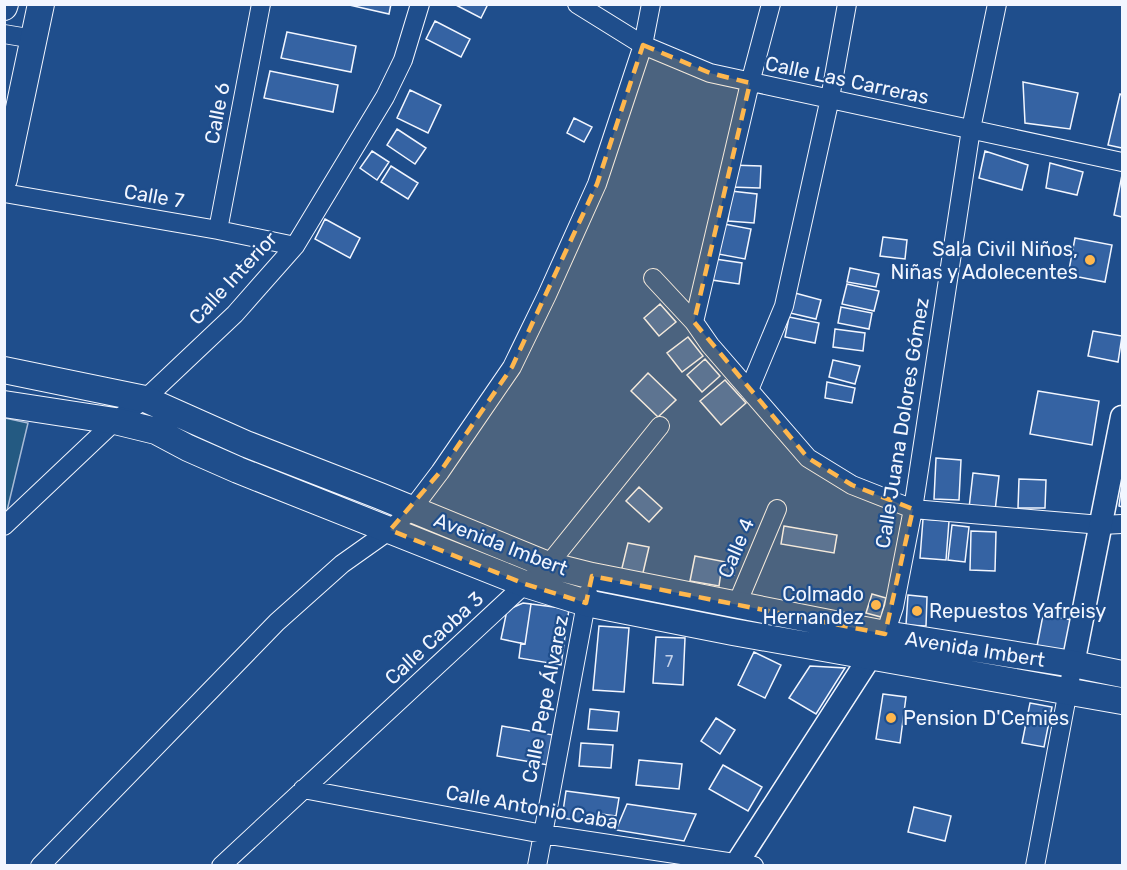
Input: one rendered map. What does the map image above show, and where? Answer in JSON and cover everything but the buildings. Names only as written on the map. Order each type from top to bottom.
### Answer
[{"type":"main road","points":[[4,179],[41,4]]},
{"type":"main road","name":"Avenida Imbert","points":[[4,370],[145,399],[246,444],[548,565],[592,576],[885,634],[1122,674]]},
{"type":"main road","name":"Avenida Imbert","points":[[4,404],[115,421],[156,430],[188,448],[238,470],[525,584],[586,603],[733,632],[1122,701]]},
{"type":"street","name":"Calle 6","points":[[218,230],[261,4]]},
{"type":"street","name":"Calle Interior","points":[[4,526],[115,421],[145,399],[235,314],[295,246],[385,97],[403,60],[420,4]]},
{"type":"street","name":"Calle Las Carreras","points":[[578,4],[643,45],[710,73],[1122,162]]},
{"type":"street","points":[[40,866],[277,622],[342,564],[390,530],[412,509],[440,472],[512,367],[597,184],[643,45],[651,4]]},
{"type":"street","points":[[694,322],[750,83],[771,4]]},
{"type":"street","points":[[749,390],[784,306],[830,98],[847,4]]},
{"type":"street","name":"Calle Juana Dolores Gómez","points":[[885,634],[894,608],[913,509],[971,129],[997,4]]},
{"type":"street","points":[[4,34],[34,39]]},
{"type":"street","name":"Calle 7","points":[[4,193],[218,230],[295,246]]},
{"type":"street","points":[[653,278],[694,322],[710,345],[808,458],[852,485],[913,509],[1112,524]]},
{"type":"street","points":[[1035,866],[1073,664],[1112,524],[1122,417]]},
{"type":"street","name":"Calle Caoba 3","points":[[221,866],[548,565],[660,426]]},
{"type":"street","name":"Calle 4","points":[[737,604],[777,509]]},
{"type":"street","name":"Calle Pepe Álvarez","points":[[537,866],[592,576]]},
{"type":"street","points":[[742,865],[869,656],[885,634]]},
{"type":"street","name":"Calle Antonio Caba","points":[[303,789],[543,834],[742,865]]},
{"type":"highlighted area","points":[[643,45],[710,73],[750,83],[694,322],[808,458],[852,485],[913,509],[885,634],[592,576],[586,603],[525,584],[390,530],[440,472],[512,367],[597,184]]},
{"type":"shaded area","points":[[5,418],[28,423],[5,519]]},
{"type":"place","name":"Sala Civil Niños, Niñas y Adolecentes","points":[[1090,260]]},
{"type":"place","name":"Colmado Hernandez","points":[[876,605]]},
{"type":"place","name":"Repuestos Yafreisy","points":[[917,611]]},
{"type":"place","name":"Pension D'Cemies","points":[[891,718]]}]
